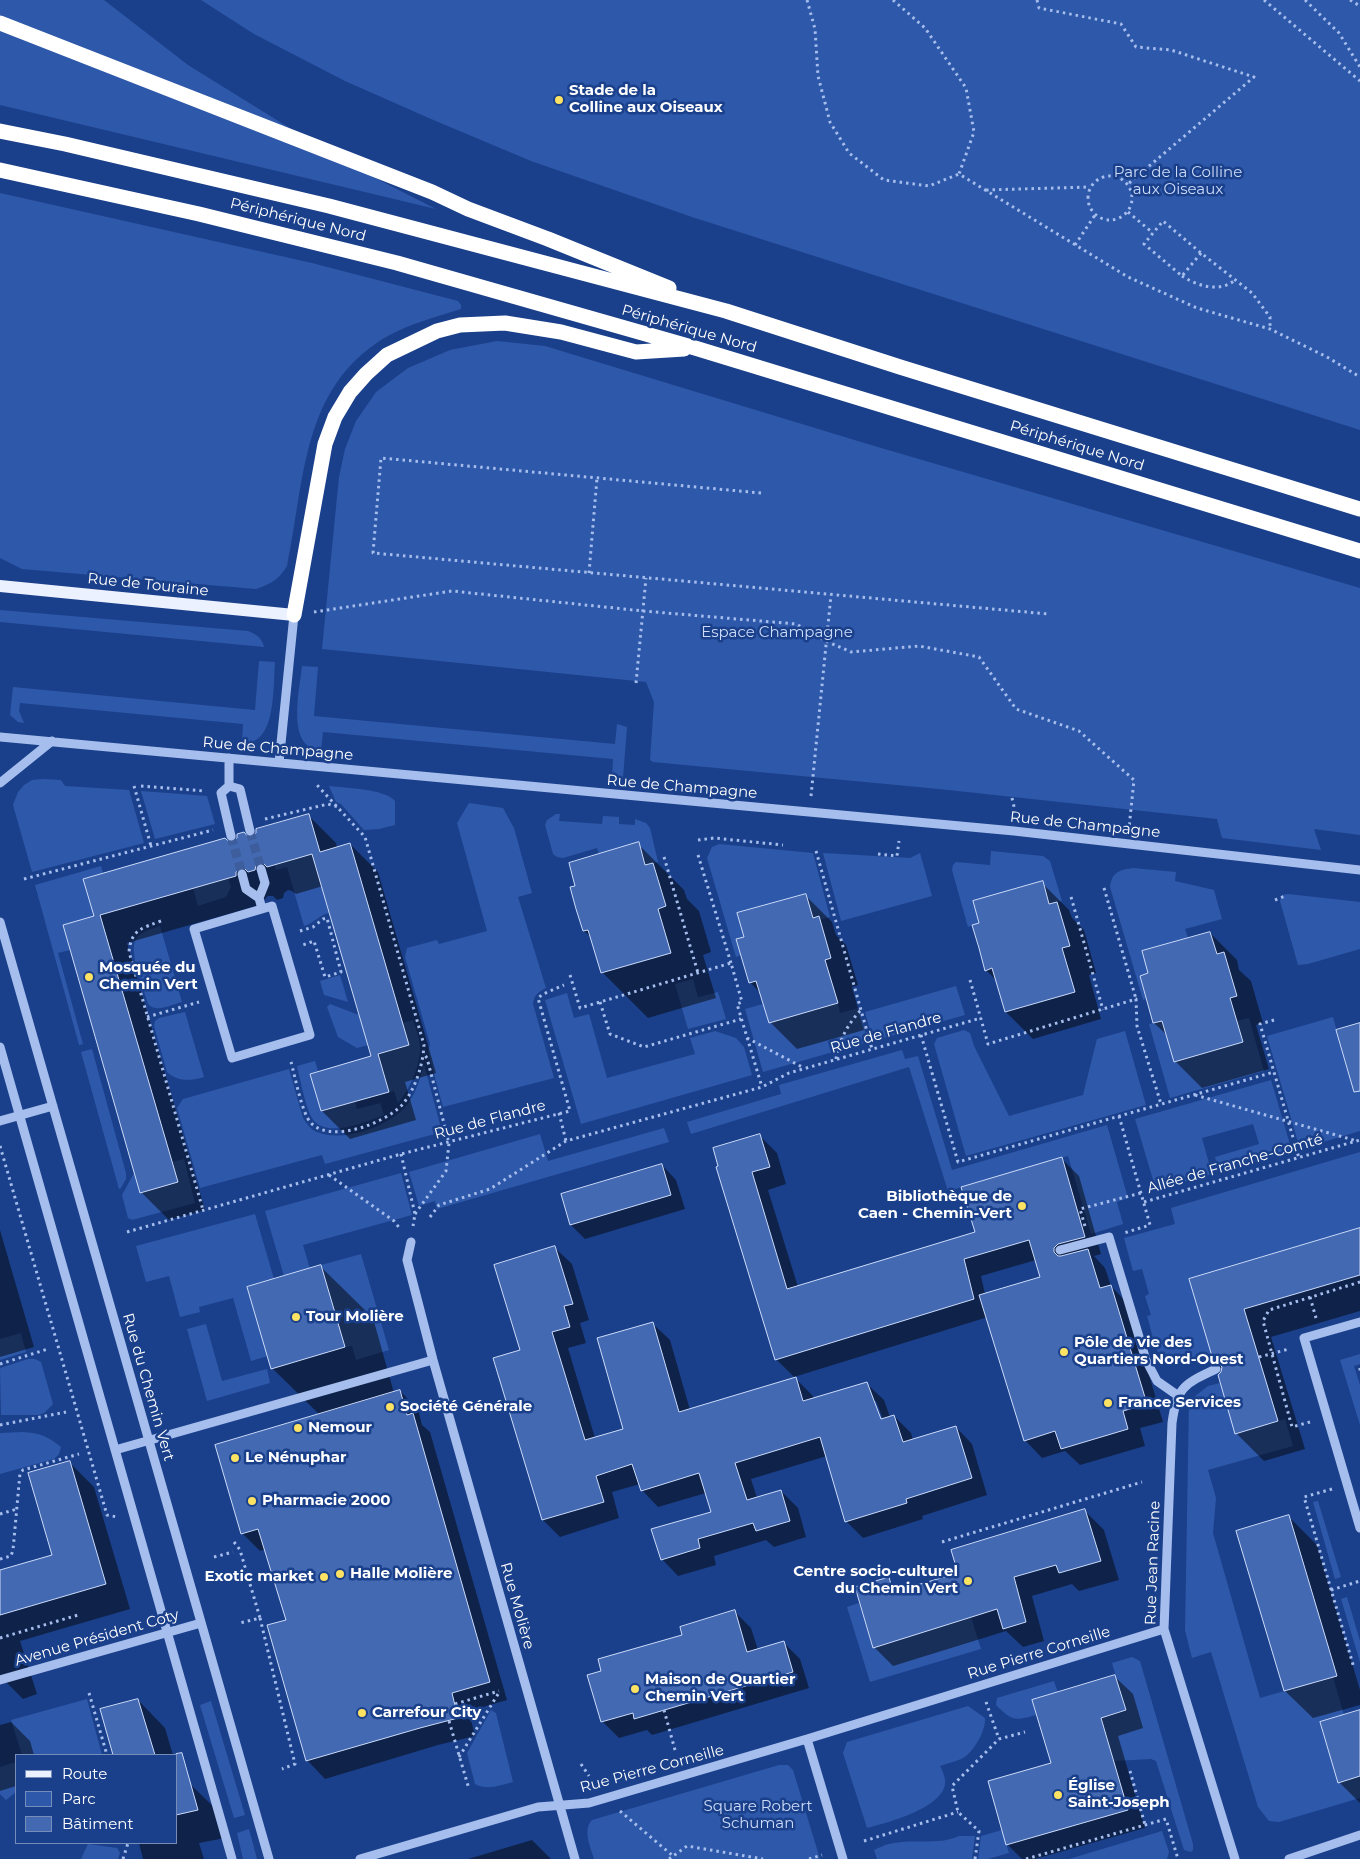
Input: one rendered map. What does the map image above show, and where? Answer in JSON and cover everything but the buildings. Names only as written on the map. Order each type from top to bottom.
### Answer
[{"type":"highway","points":[[0,23],[432,192],[468,209],[548,239],[726,311]]},
{"type":"highway","name":"Périphérique Nord","points":[[0,131],[329,206],[726,311],[909,370],[1360,509]]},
{"type":"highway","name":"Périphérique Nord","points":[[0,170],[199,214],[396,263],[695,348],[1360,551]]},
{"type":"highway","points":[[294,615],[325,444],[335,417],[350,392],[387,354],[437,331],[460,325],[505,323],[561,332],[636,352],[695,348]]},
{"type":"main road","name":"Rue de Touraine","points":[[0,586],[294,615]]},
{"type":"street","points":[[279,763],[294,615]]},
{"type":"street","name":"Rue de Champagne","points":[[0,736],[1014,831],[1360,870]]},
{"type":"street","points":[[0,783],[52,741]]},
{"type":"street","points":[[229,758],[229,786],[221,793],[231,836]]},
{"type":"street","points":[[229,786],[240,789],[250,831]]},
{"type":"street","points":[[261,869],[265,883],[259,898],[262,909]]},
{"type":"street","points":[[242,874],[246,889],[259,898]]},
{"type":"street","points":[[272,906],[310,1036],[232,1058],[194,929],[262,909],[272,906]]},
{"type":"street","name":"Rue du Chemin Vert","points":[[0,922],[269,1859]]},
{"type":"street","points":[[0,1046],[232,1859]]},
{"type":"street","points":[[0,1121],[53,1106]]},
{"type":"street","points":[[1060,1250],[1108,1237],[1146,1360],[1157,1381],[1177,1396],[1185,1387],[1216,1368]]},
{"type":"street","name":"Rue Molière","points":[[411,1242],[407,1260],[433,1360],[575,1859]]},
{"type":"street","points":[[1360,1322],[1304,1338],[1360,1528]]},
{"type":"street","points":[[115,1450],[433,1360]]},
{"type":"street","name":"Rue Jean Racine","points":[[1177,1396],[1172,1423],[1164,1629],[1235,1859]]},
{"type":"street","name":"Avenue Président Coty","points":[[0,1680],[201,1623]]},
{"type":"street","name":"Rue Pierre Corneille","points":[[360,1859],[538,1808],[589,1803],[807,1739],[1164,1629]]},
{"type":"street","points":[[807,1739],[843,1859]]},
{"type":"street","points":[[1291,1859],[1360,1835]]},
{"type":"path","points":[[807,0],[815,29],[818,76],[830,122],[849,153],[884,180],[930,186],[959,174],[974,132],[966,88],[925,28],[893,0]]},
{"type":"path","points":[[1037,0],[1039,8],[1121,24],[1136,47],[1171,50],[1254,77],[1128,184]]},
{"type":"path","points":[[1264,0],[1360,81]]},
{"type":"path","points":[[1305,0],[1339,33],[1360,67]]},
{"type":"path","points":[[1350,0],[1360,6]]},
{"type":"path","points":[[959,174],[1128,277],[1197,308],[1270,329],[1327,357],[1360,377]]},
{"type":"path","points":[[1108,176],[1116,176],[1128,184],[1133,198],[1128,212],[1115,220],[1101,219],[1095,215],[1088,202],[1090,187],[1101,177],[1108,176]]},
{"type":"path","points":[[984,190],[1090,187]]},
{"type":"path","points":[[1128,212],[1153,232]]},
{"type":"path","points":[[1074,245],[1095,215]]},
{"type":"path","points":[[1235,280],[1229,286],[1220,288],[1190,281],[1144,244],[1163,221],[1200,254],[1235,280],[1252,293],[1270,317],[1270,329]]},
{"type":"path","points":[[1182,276],[1200,254]]},
{"type":"path","points":[[761,493],[381,458],[372,553],[1048,614]]},
{"type":"path","points":[[589,573],[597,478]]},
{"type":"path","points":[[636,683],[646,578]]},
{"type":"path","points":[[294,615],[452,591],[643,611],[796,624],[826,641],[851,652],[919,646],[979,657],[1016,709],[1078,730],[1134,780],[1129,828]]},
{"type":"path","points":[[810,799],[830,595]]},
{"type":"path","points":[[291,1062],[306,1117],[316,1128],[336,1132],[371,1124],[395,1112],[403,1104],[415,1084],[424,1054],[424,1045],[365,837],[314,783]]},
{"type":"path","points":[[134,786],[151,846]]},
{"type":"path","points":[[141,786],[207,791]]},
{"type":"path","points":[[1012,798],[1016,816]]},
{"type":"path","points":[[258,821],[328,804],[339,808]]},
{"type":"path","points":[[24,879],[218,828]]},
{"type":"path","points":[[698,840],[714,838],[783,845]]},
{"type":"path","points":[[878,854],[897,856],[899,840]]},
{"type":"path","points":[[816,851],[872,1049]]},
{"type":"path","points":[[698,855],[742,1002],[737,1004],[762,1087]]},
{"type":"path","points":[[664,857],[698,973]]},
{"type":"path","points":[[1104,888],[1136,1000],[1137,1026],[1161,1104]]},
{"type":"path","points":[[1275,900],[1285,896]]},
{"type":"path","points":[[1071,897],[1102,1010]]},
{"type":"path","points":[[285,950],[314,941],[325,977],[342,972],[327,918],[313,927],[300,931]]},
{"type":"path","points":[[161,921],[134,934],[130,942],[129,952],[203,1210]]},
{"type":"path","points":[[570,975],[580,1008],[731,963]]},
{"type":"path","points":[[970,980],[988,1044],[1136,1000]]},
{"type":"path","points":[[559,1113],[570,1111],[538,998],[564,985]]},
{"type":"path","points":[[147,1017],[214,998]]},
{"type":"path","points":[[600,1002],[610,1034],[644,1047],[741,1019]]},
{"type":"path","points":[[836,1059],[837,1048],[856,1015],[861,1010]]},
{"type":"path","name":"Rue de Flandre","points":[[127,1232],[401,1154],[559,1113],[566,1141],[762,1087],[789,1072],[981,1018]]},
{"type":"path","points":[[1274,1020],[1260,1024],[1298,1158]]},
{"type":"path","points":[[921,1035],[958,1162],[1274,1072]]},
{"type":"path","points":[[747,1038],[804,1068]]},
{"type":"path","points":[[415,1214],[446,1171],[449,1143],[427,1058],[424,1054]]},
{"type":"path","points":[[1194,1095],[1358,1141]]},
{"type":"path","name":"Allée de Franche-Comté","points":[[1119,1116],[1144,1202],[1358,1141]]},
{"type":"path","points":[[430,1217],[439,1205],[490,1189],[566,1141]]},
{"type":"path","points":[[0,1146],[107,1515],[120,1518]]},
{"type":"path","points":[[401,1154],[415,1214],[411,1242]]},
{"type":"path","points":[[329,1175],[394,1221],[411,1242]]},
{"type":"path","points":[[1085,1228],[1080,1209],[1141,1193]]},
{"type":"path","points":[[1121,1233],[1150,1225],[1144,1202]]},
{"type":"path","points":[[1258,1357],[1306,1344]]},
{"type":"path","points":[[0,1364],[48,1349]]},
{"type":"path","points":[[0,1425],[66,1412]]},
{"type":"path","points":[[0,1559],[11,1556],[13,1550],[20,1472],[79,1454]]},
{"type":"path","points":[[942,1542],[1142,1482]]},
{"type":"path","points":[[1347,1484],[1304,1497],[1354,1668]]},
{"type":"path","points":[[0,1514],[17,1509]]},
{"type":"path","points":[[234,1542],[240,1550],[260,1618],[295,1764],[282,1769]]},
{"type":"path","points":[[214,1557],[233,1552]]},
{"type":"path","points":[[1331,1590],[1360,1581]]},
{"type":"path","points":[[0,1638],[78,1615]]},
{"type":"path","points":[[240,1623],[260,1618]]},
{"type":"path","points":[[455,1704],[500,1691],[459,1757]]},
{"type":"path","points":[[89,1693],[106,1754]]},
{"type":"path","points":[[985,1697],[999,1739]]},
{"type":"path","points":[[664,1710],[675,1750]]},
{"type":"path","points":[[449,1721],[468,1789]]},
{"type":"path","points":[[975,1859],[979,1831],[958,1812],[952,1786],[999,1739],[1025,1732]]},
{"type":"path","points":[[581,1764],[589,1776]]},
{"type":"path","points":[[1130,1770],[1145,1825]]},
{"type":"path","points":[[614,1807],[671,1858],[687,1846],[763,1859]]},
{"type":"path","points":[[864,1841],[958,1812]]},
{"type":"path","points":[[1026,1859],[1166,1819],[1178,1859]]},
{"type":"path","points":[[123,1859],[128,1844]]},
{"type":"path","points":[[809,1859],[822,1855]]},
{"type":"green space","points":[[0,0],[104,0],[188,65],[346,163],[436,209],[0,105]]},
{"type":"green space","name":"Parc de la Colline aux Oiseaux","points":[[201,0],[1360,0],[1360,430],[692,217],[531,161],[345,81],[254,34]]},
{"type":"green space","points":[[0,193],[312,263],[458,301],[461,309],[413,325],[386,337],[358,358],[337,382],[322,409],[311,438],[287,566],[281,575],[270,583],[256,589],[22,569],[0,558]]},
{"type":"green space","name":"Espace Champagne","points":[[497,341],[545,346],[871,445],[1360,588],[1360,835],[1314,829],[1321,850],[1222,838],[1217,819],[939,789],[653,762],[650,760],[654,702],[646,682],[322,649],[339,477],[345,449],[356,421],[376,392],[408,368],[450,350]]},
{"type":"green space","points":[[0,610],[248,631],[262,641],[264,647],[0,622]]},
{"type":"green space","points":[[259,661],[275,662],[273,699],[267,725],[262,735],[253,741],[242,742],[243,724],[20,703],[19,711],[24,723],[18,722],[10,715],[13,687],[255,710]]},
{"type":"green space","points":[[302,666],[318,667],[314,716],[615,744],[617,724],[627,727],[623,778],[621,780],[612,779],[613,759],[323,732],[321,750],[310,747],[303,740],[297,716]]},
{"type":"green space","points":[[32,780],[61,780],[65,786],[129,790],[144,843],[32,872],[13,805],[18,792],[24,785]]},
{"type":"green space","points":[[329,786],[365,790],[390,797],[395,801],[395,825],[364,830],[341,804],[336,802]]},
{"type":"green space","points":[[141,791],[207,796],[215,824],[155,839]]},
{"type":"green space","points":[[469,803],[503,808],[514,828],[532,893],[518,897],[546,988],[537,994],[533,1004],[554,1078],[443,1107],[428,1052],[430,1044],[405,957],[407,948],[437,940],[439,944],[487,931],[457,823]]},
{"type":"green space","points":[[556,814],[560,814],[559,821],[602,824],[603,816],[619,817],[619,824],[635,825],[635,819],[646,823],[650,828],[658,862],[645,865],[639,843],[599,854],[597,848],[563,858],[557,857],[553,854],[545,825],[547,820]]},
{"type":"green space","points":[[719,844],[813,853],[830,917],[820,920],[819,916],[813,918],[805,894],[737,913],[744,937],[737,939],[741,955],[736,957],[707,858],[712,847]]},
{"type":"green space","points":[[991,851],[1043,856],[1050,861],[1062,901],[1049,904],[1043,882],[979,923],[968,927],[952,870],[953,865],[956,862],[990,865]]},
{"type":"green space","points":[[823,853],[910,858],[920,853],[932,896],[841,921]]},
{"type":"green space","points":[[312,854],[329,913],[304,926],[287,867],[276,870],[274,865]]},
{"type":"green space","points":[[101,866],[103,873],[84,879],[94,916],[63,925],[70,950],[58,953],[83,1044],[79,1045],[35,885]]},
{"type":"green space","points":[[1133,868],[1176,872],[1175,881],[1214,890],[1222,919],[1185,929],[1188,938],[1142,952],[1148,973],[1140,976],[1146,999],[1143,1000],[1110,887],[1114,875]]},
{"type":"green space","points":[[228,878],[231,887],[226,897],[198,906],[193,888]]},
{"type":"green space","points":[[1288,894],[1360,902],[1360,949],[1308,964],[1298,965],[1280,901],[1282,895]]},
{"type":"green space","points":[[160,926],[182,1002],[155,1008],[148,1004],[135,961],[134,945],[138,936]]},
{"type":"green space","points":[[340,975],[348,1002],[324,995],[320,981]]},
{"type":"green space","points":[[693,979],[698,997],[718,992],[726,1019],[688,1029],[675,984]]},
{"type":"green space","points":[[956,986],[965,1015],[873,1041],[865,1012]]},
{"type":"green space","points":[[567,993],[574,1018],[589,1014],[607,1078],[695,1054],[690,1038],[715,1031],[736,1038],[744,1047],[752,1075],[581,1124],[545,1000]]},
{"type":"green space","points":[[838,1003],[840,1013],[858,1008],[868,1042],[763,1072],[745,1009],[763,1004],[769,1022]]},
{"type":"green space","points":[[330,1004],[359,1015],[368,1045],[357,1048],[338,1037],[327,1007]]},
{"type":"green space","points":[[185,1012],[204,1077],[189,1080],[176,1078],[167,1072],[154,1026],[155,1021],[159,1018]]},
{"type":"green space","points":[[1333,1017],[1347,1068],[1360,1065],[1360,1131],[1300,1149],[1267,1036]]},
{"type":"green space","points":[[1249,1018],[1264,1071],[1170,1098],[1149,1024],[1162,1021],[1174,1062],[1237,1021]]},
{"type":"green space","points":[[413,1020],[420,1044],[419,1061],[410,1084],[398,1103],[394,1091],[389,1092],[378,1054],[402,1023]]},
{"type":"green space","points":[[964,1030],[970,1033],[974,1046],[1009,1116],[1083,1095],[1097,1039],[1125,1031],[1146,1105],[966,1156],[934,1044],[937,1038]]},
{"type":"green space","points":[[92,1049],[126,1173],[126,1179],[119,1189],[81,1052]]},
{"type":"green space","points":[[902,1050],[905,1059],[918,1056],[952,1170],[1107,1125],[1128,1198],[1117,1202],[1123,1224],[1091,1234],[1068,1156],[948,1191],[909,1067],[691,1134],[687,1122],[781,1094],[779,1085]]},
{"type":"green space","points":[[315,1061],[318,1071],[310,1074],[321,1111],[355,1101],[357,1109],[380,1103],[384,1115],[347,1127],[326,1128],[318,1124],[312,1118],[308,1108],[297,1066]]},
{"type":"green space","points":[[424,1064],[442,1132],[325,1164],[322,1155],[200,1188],[177,1108],[183,1099],[289,1069],[303,1118],[315,1131],[339,1136],[364,1131],[398,1114],[406,1106],[415,1091]]},
{"type":"green space","points":[[1271,1080],[1292,1151],[1219,1172],[1215,1157],[1259,1144],[1253,1124],[1202,1138],[1212,1174],[1156,1190],[1135,1119]]},
{"type":"green space","points":[[664,1128],[669,1142],[437,1209],[435,1201],[419,1206],[409,1172],[540,1134],[548,1161]]},
{"type":"green space","points":[[1360,1152],[1360,1228],[1189,1279],[1212,1355],[1171,1366],[1166,1363],[1158,1352],[1147,1316],[1151,1315],[1145,1296],[1149,1294],[1142,1269],[1133,1271],[1124,1238],[1175,1224],[1171,1208]]},
{"type":"green space","points":[[184,1159],[195,1203],[132,1220],[128,1218],[122,1195],[134,1173],[140,1193],[172,1162]]},
{"type":"green space","points":[[401,1173],[412,1215],[303,1245],[310,1269],[284,1276],[265,1211]]},
{"type":"green space","points":[[255,1214],[274,1279],[248,1287],[268,1356],[251,1361],[233,1298],[199,1307],[200,1312],[180,1317],[169,1276],[146,1282],[136,1246]]},
{"type":"green space","points":[[361,1254],[389,1350],[356,1360],[352,1346],[345,1347],[321,1265]]},
{"type":"green space","points":[[206,1324],[222,1381],[267,1369],[270,1383],[207,1401],[187,1329]]},
{"type":"green space","points":[[21,1333],[26,1352],[0,1360],[0,1339]]},
{"type":"green space","points":[[1360,1354],[1360,1364],[1354,1366],[1360,1385],[1360,1425],[1340,1360]]},
{"type":"green space","points":[[28,1359],[35,1359],[41,1362],[53,1404],[44,1413],[38,1415],[1,1415],[0,1368]]},
{"type":"green space","points":[[1220,1383],[1236,1434],[1285,1419],[1293,1446],[1208,1470],[1216,1498],[1213,1533],[1260,1698],[1333,1677],[1344,1715],[1320,1723],[1338,1782],[1360,1776],[1360,1798],[1279,1822],[1269,1821],[1258,1807],[1211,1652],[1192,1658],[1185,1630],[1189,1401],[1208,1386]]},
{"type":"green space","points":[[23,1432],[39,1434],[52,1440],[61,1447],[59,1454],[54,1459],[0,1474],[0,1433]]},
{"type":"green space","points":[[1318,1501],[1341,1577],[1335,1579],[1313,1502]]},
{"type":"green space","points":[[1347,1597],[1360,1641],[1360,1662],[1341,1599]]},
{"type":"green space","points":[[859,1603],[873,1648],[971,1617],[981,1649],[870,1682],[847,1607]]},
{"type":"green space","points":[[1132,1657],[1140,1661],[1193,1844],[1191,1852],[1184,1850],[1156,1761],[1151,1759],[1114,1761],[1109,1746],[1075,1755],[1067,1729],[1126,1711],[1112,1663]]},
{"type":"green space","points":[[1054,1681],[1058,1693],[1032,1700],[1036,1715],[1018,1719],[1010,1717],[996,1705],[997,1698]]},
{"type":"green space","points":[[87,1699],[102,1754],[22,1754],[11,1720]]},
{"type":"green space","points":[[211,1701],[245,1815],[234,1818],[200,1705]]},
{"type":"green space","points":[[968,1706],[985,1718],[982,1733],[966,1756],[940,1766],[945,1781],[943,1790],[936,1799],[901,1818],[867,1828],[843,1753],[847,1742]]},
{"type":"green space","points":[[491,1710],[496,1713],[513,1782],[494,1787],[484,1787],[475,1784],[467,1753]]},
{"type":"green space","points":[[15,1762],[15,1793],[6,1800],[0,1794],[0,1767]]},
{"type":"green space","name":"Square Robert Schuman","points":[[779,1765],[788,1765],[793,1770],[820,1859],[594,1859],[587,1834],[592,1820]]},
{"type":"green space","points":[[249,1829],[257,1859],[243,1859],[237,1833]]},
{"type":"green space","points":[[1002,1830],[1009,1853],[988,1859],[978,1859],[981,1836]]},
{"type":"green space","points":[[1162,1831],[1169,1852],[1167,1859],[1069,1859]]},
{"type":"green space","points":[[959,1836],[975,1836],[972,1859],[877,1859],[874,1850],[887,1844],[898,1842],[942,1841]]},
{"type":"green space","points":[[88,1844],[117,1848],[120,1853],[118,1859],[81,1859]]},
{"type":"tunnel","points":[[250,831],[261,869]]},
{"type":"tunnel","points":[[231,836],[242,874]]},
{"type":"place","name":"Stade de la Colline aux Oiseaux","points":[[559,100]]},
{"type":"place","name":"Mosquée du Chemin Vert","points":[[89,977]]},
{"type":"place","name":"Bibliothèque de Caen - Chemin-Vert","points":[[1022,1206]]},
{"type":"place","name":"Tour Molière","points":[[296,1317]]},
{"type":"place","name":"Pôle de vie des Quartiers Nord-Ouest","points":[[1064,1352]]},
{"type":"place","name":"France Services","points":[[1108,1403]]},
{"type":"place","name":"Société Générale","points":[[390,1407]]},
{"type":"place","name":"Nemour","points":[[298,1428]]},
{"type":"place","name":"Le Nénuphar","points":[[235,1458]]},
{"type":"place","name":"Pharmacie 2000","points":[[252,1501]]},
{"type":"place","name":"Halle Molière","points":[[340,1574]]},
{"type":"place","name":"Exotic market","points":[[324,1577]]},
{"type":"place","name":"Centre socio-culturel du Chemin Vert","points":[[968,1581]]},
{"type":"place","name":"Maison de Quartier Chemin Vert","points":[[635,1689]]},
{"type":"place","name":"Carrefour City","points":[[362,1713]]},
{"type":"place","name":"Église Saint-Joseph","points":[[1058,1795]]}]
